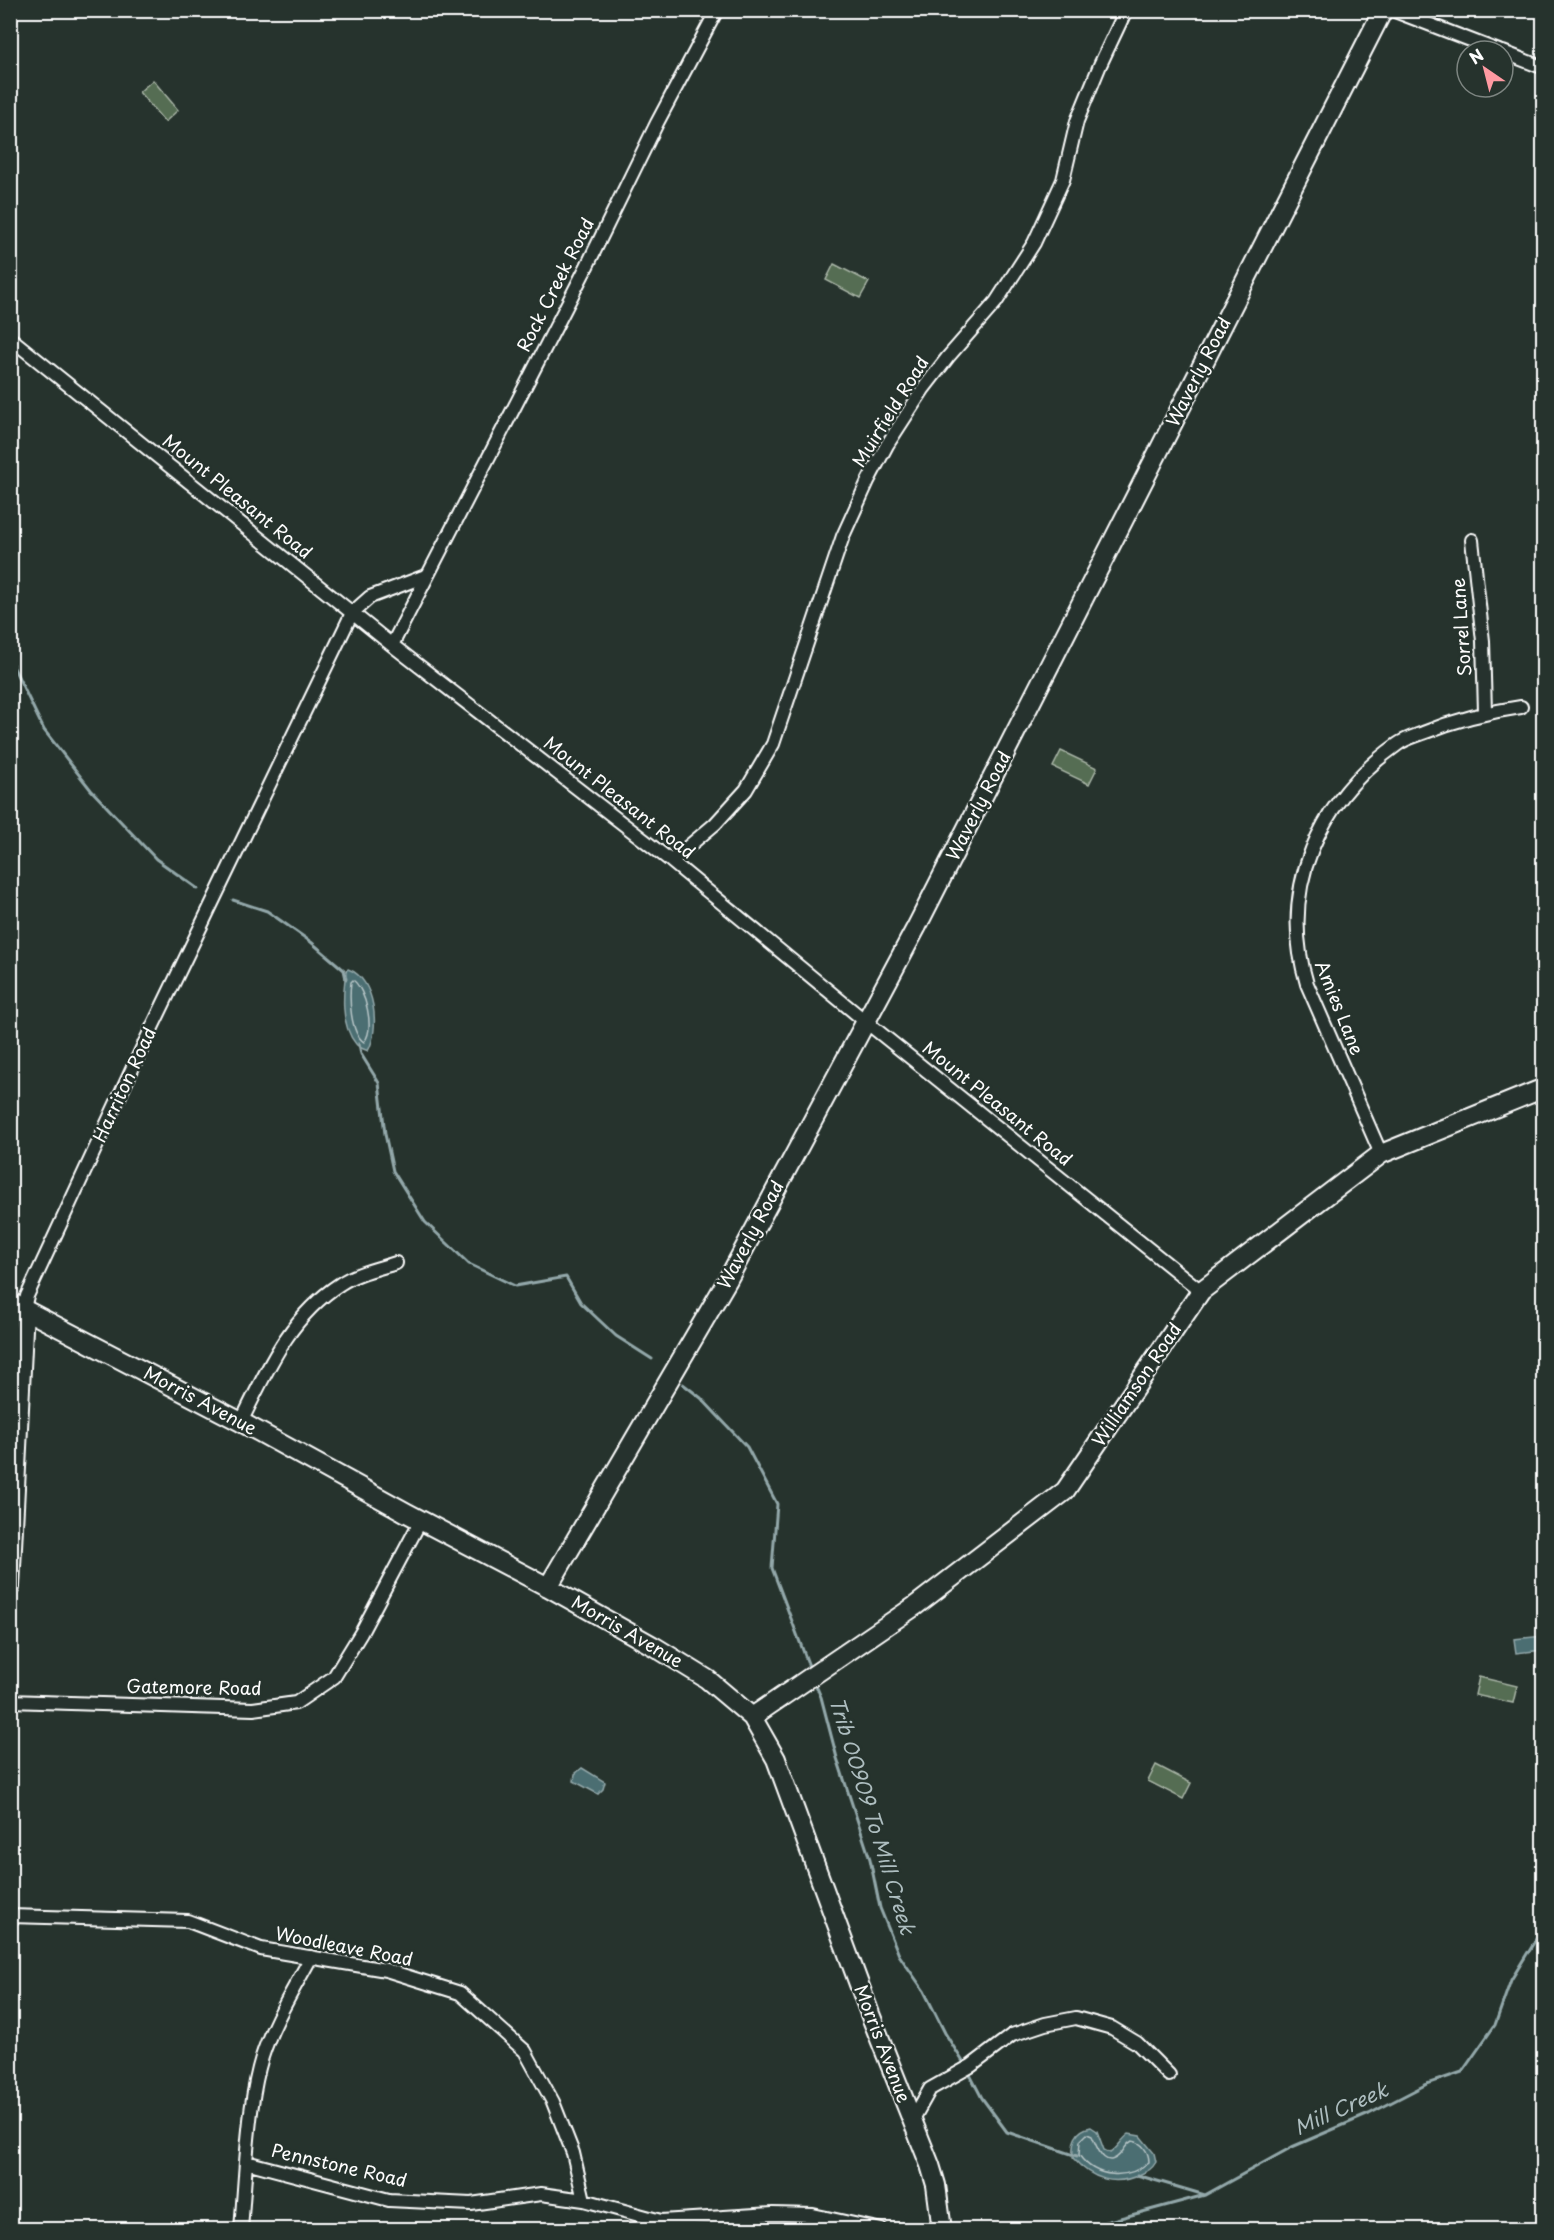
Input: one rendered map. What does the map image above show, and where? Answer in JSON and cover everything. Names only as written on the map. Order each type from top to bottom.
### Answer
[{"type":"street","name":"Rock Creek Road","points":[[392,645],[587,266],[657,123],[717,10]]},
{"type":"street","name":"Muirfield Road","points":[[671,861],[716,824],[746,790],[773,744],[843,536],[868,481],[887,445],[924,388],[996,302],[1034,243],[1063,180],[1077,121],[1126,10]]},
{"type":"street","name":"Waverly Road","points":[[548,1587],[726,1281],[917,926],[1383,10]]},
{"type":"street","points":[[1392,10],[1467,39]]},
{"type":"street","points":[[1515,57],[1544,68]]},
{"type":"street","name":"Mount Pleasant Road","points":[[10,338],[392,645],[671,861],[865,1021],[1201,1291]]},
{"type":"street","name":"Sorrel Lane","points":[[1472,540],[1483,641],[1485,712]]},
{"type":"street","points":[[352,613],[370,597],[428,575]]},
{"type":"street","name":"Harriton Road","points":[[10,1587],[17,1306],[27,1296],[134,1065],[352,613]]},
{"type":"street","name":"Amies Lane","points":[[1381,1155],[1302,968],[1297,932],[1298,894],[1302,875],[1318,836],[1345,790],[1399,742],[1449,722],[1485,712],[1521,707]]},
{"type":"street","name":"Williamson Road","points":[[752,1717],[913,1607],[1065,1491],[1201,1291],[1381,1155],[1544,1088]]},
{"type":"street","points":[[241,1422],[279,1347],[299,1320],[340,1283],[396,1263]]},
{"type":"street","name":"Morris Avenue","points":[[17,1306],[241,1422],[548,1587],[707,1679],[752,1717],[776,1759],[936,2185],[942,2229]]},
{"type":"street","name":"Gatemore Road","points":[[10,1701],[253,1709],[296,1703],[334,1677],[361,1634],[422,1520]]},
{"type":"street","name":"Woodleave Road","points":[[10,1916],[188,1922],[261,1949],[386,1970],[460,1993],[525,2051],[556,2111],[573,2153],[584,2200]]},
{"type":"street","points":[[246,2162],[251,2110],[263,2056],[282,2012],[311,1956]]},
{"type":"street","points":[[912,2121],[930,2089],[971,2067],[1012,2035],[1045,2024],[1076,2018],[1112,2028],[1137,2043],[1169,2075]]},
{"type":"street","name":"Pennstone Road","points":[[241,2229],[246,2162],[389,2200],[471,2204],[541,2194],[584,2200],[661,2221],[773,2214],[813,2215],[882,2229]]},
{"type":"green space","points":[[153,80],[178,110],[165,122],[139,92]]},
{"type":"green space","points":[[834,264],[869,282],[860,298],[826,280]]},
{"type":"green space","points":[[1061,751],[1097,768],[1089,784],[1053,767]]},
{"type":"green space","points":[[1479,1677],[1517,1686],[1513,1703],[1475,1695]]},
{"type":"green space","points":[[1156,1765],[1191,1783],[1183,1799],[1148,1781]]},
{"type":"water","points":[[348,969],[357,974],[365,983],[373,1006],[374,1030],[368,1051],[357,1045],[347,1028],[344,999]]},
{"type":"water","points":[[1543,1636],[1543,1650],[1516,1653],[1514,1639]]},
{"type":"water","points":[[582,1768],[605,1782],[598,1794],[574,1781],[575,1774]]},
{"type":"water","points":[[1091,2127],[1097,2131],[1104,2150],[1110,2153],[1129,2134],[1140,2136],[1154,2153],[1156,2162],[1148,2171],[1122,2180],[1105,2179],[1088,2172],[1073,2158],[1073,2147],[1078,2134]]},
{"type":"waterway","name":"Trib 00909 To Mill Creek","points":[[10,660],[44,730],[91,790],[156,859],[198,889]]},
{"type":"waterway","name":"Trib 00909 To Mill Creek","points":[[233,900],[267,911],[311,942],[344,970],[346,979]]},
{"type":"waterway","name":"Trib 00909 To Mill Creek","points":[[359,1044],[361,1054],[379,1083],[385,1134],[393,1171],[425,1222],[469,1264],[515,1286],[566,1277],[581,1303],[616,1336],[652,1359]]},
{"type":"waterway","name":"Trib 00909 To Mill Creek","points":[[683,1384],[701,1398],[747,1447],[777,1504],[772,1568],[810,1669]]},
{"type":"waterway","name":"Trib 00909 To Mill Creek","points":[[814,1681],[821,1697],[837,1758],[870,1859],[880,1908],[899,1955],[924,1991],[945,2033],[965,2065]]},
{"type":"waterway","name":"Mill Creek","points":[[1076,2230],[1205,2195],[1292,2147],[1369,2114],[1427,2084],[1462,2072],[1495,2025],[1511,1980],[1544,1926]]},
{"type":"waterway","name":"Trib 00909 To Mill Creek","points":[[968,2071],[982,2098],[1007,2132],[1077,2156]]},
{"type":"waterway","name":"Trib 00909 To Mill Creek","points":[[1137,2175],[1205,2195]]}]
